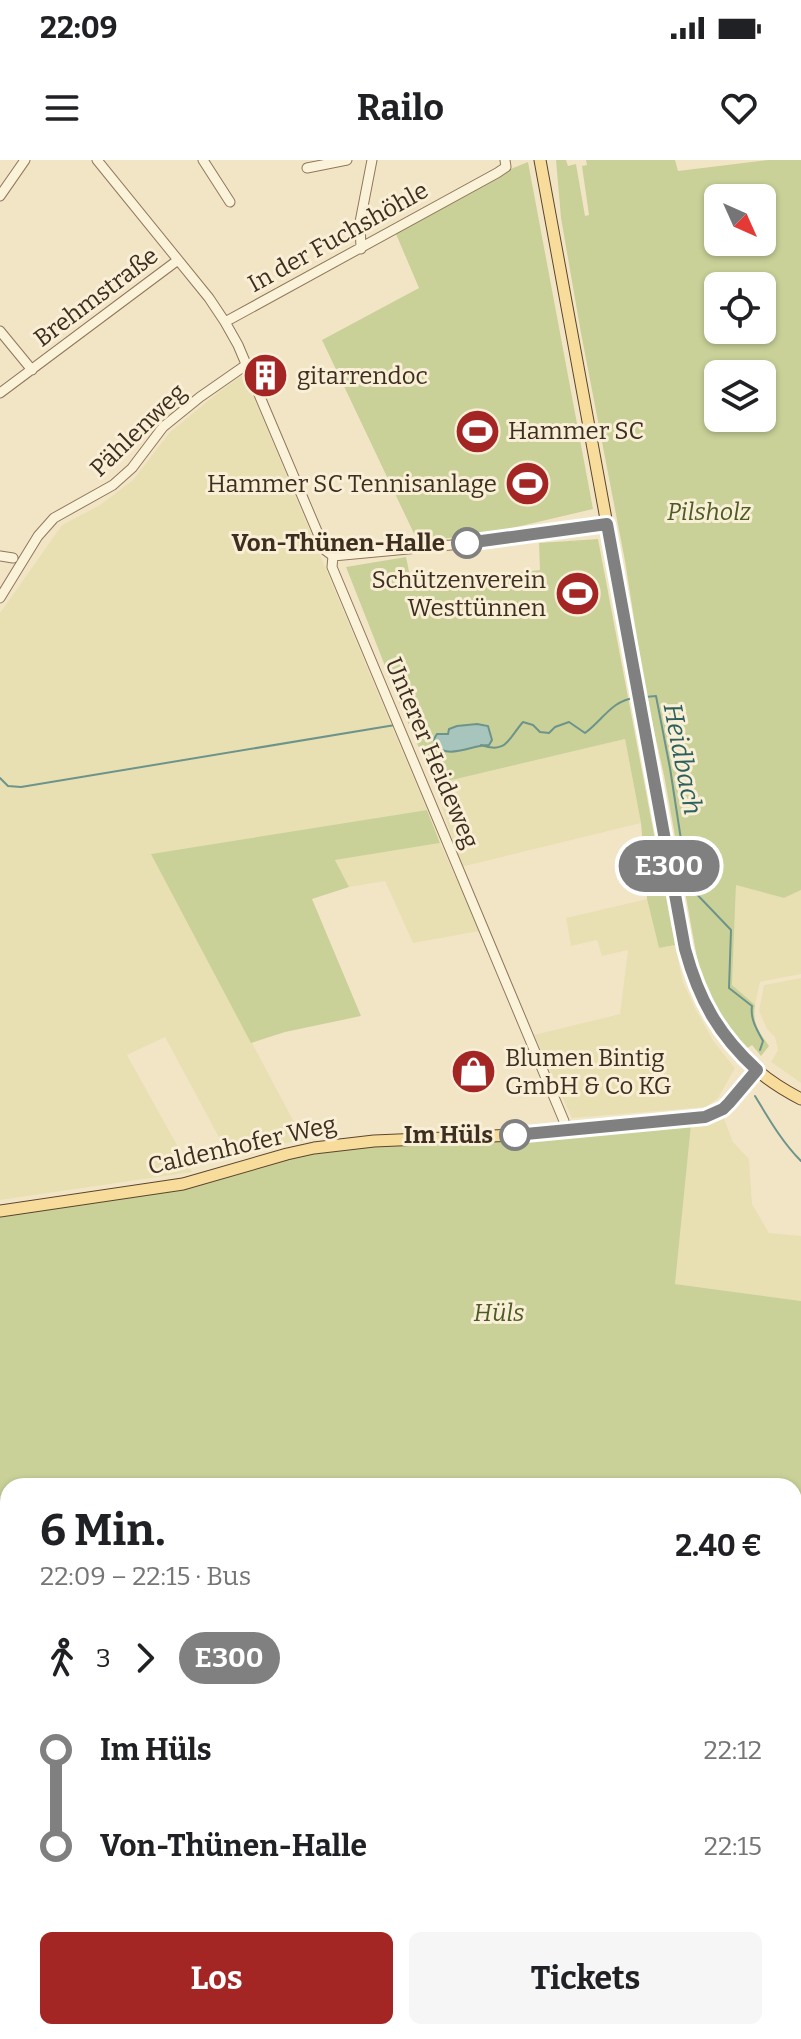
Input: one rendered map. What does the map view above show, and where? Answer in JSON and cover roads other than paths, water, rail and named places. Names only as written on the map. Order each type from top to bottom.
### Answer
[{"type":"main road","points":[[540,160],[685,949],[704,1005],[723,1035],[757,1070],[801,1099]]},
{"type":"main road","name":"Caldenhofer Weg","points":[[0,1211],[183,1184],[314,1148],[374,1141],[515,1135],[705,1117],[723,1109],[757,1070]]},
{"type":"street","points":[[0,196],[25,160]]},
{"type":"street","name":"Unterer Heideweg","points":[[97,160],[209,298],[225,322],[246,365],[325,550],[333,556],[332,567],[565,1129]]},
{"type":"street","points":[[203,160],[230,202]]},
{"type":"street","points":[[307,168],[347,160]]},
{"type":"street","points":[[361,249],[360,222],[372,160]]},
{"type":"street","name":"In der Fuchshöhle","points":[[225,322],[497,173],[506,167],[505,160]]},
{"type":"street","name":"Brehmstraße","points":[[0,393],[178,260]]},
{"type":"street","points":[[0,331],[32,370]]},
{"type":"street","name":"Pählenweg","points":[[0,598],[38,536],[54,518],[101,494],[124,477],[163,427],[246,365]]},
{"type":"street","points":[[333,556],[451,545],[607,524]]},
{"type":"street","points":[[0,556],[13,558]]},
{"type":"water","points":[[457,726],[488,726],[492,740],[489,745],[453,752],[434,745],[437,734],[448,734],[449,729]]},
{"type":"waterway","name":"Heidbach","points":[[645,697],[656,696],[688,885],[731,930],[729,988],[752,1006],[753,1020],[763,1041],[760,1050]]},
{"type":"waterway","name":"Heidbach","points":[[481,745],[502,746],[523,722],[533,725],[540,732],[549,733],[569,722],[585,733],[614,707],[635,698]]},
{"type":"waterway","name":"Heidbach","points":[[0,778],[8,786],[21,787],[395,725]]},
{"type":"waterway","name":"Heidbach","points":[[423,732],[434,739]]},
{"type":"waterway","name":"Heidbach","points":[[755,1096],[801,1161]]},
{"type":"place","name":"gitarrendoc","points":[[266,376]]},
{"type":"place","name":"Hammer SC","points":[[477,431]]},
{"type":"place","name":"Hammer SC Tennisanlage","points":[[528,484]]},
{"type":"place","name":"Von-Thünen-Halle","points":[[467,543]]},
{"type":"place","name":"Schützenverein Westtünnen","points":[[577,594]]},
{"type":"place","name":"Blumen Bintig GmbH & Co KG","points":[[474,1072]]},
{"type":"place","name":"Im Hüls","points":[[515,1135]]},
{"type":"park label","name":"Pilsholz","points":[[709,512]]},
{"type":"park label","name":"Hüls","points":[[499,1313]]}]
